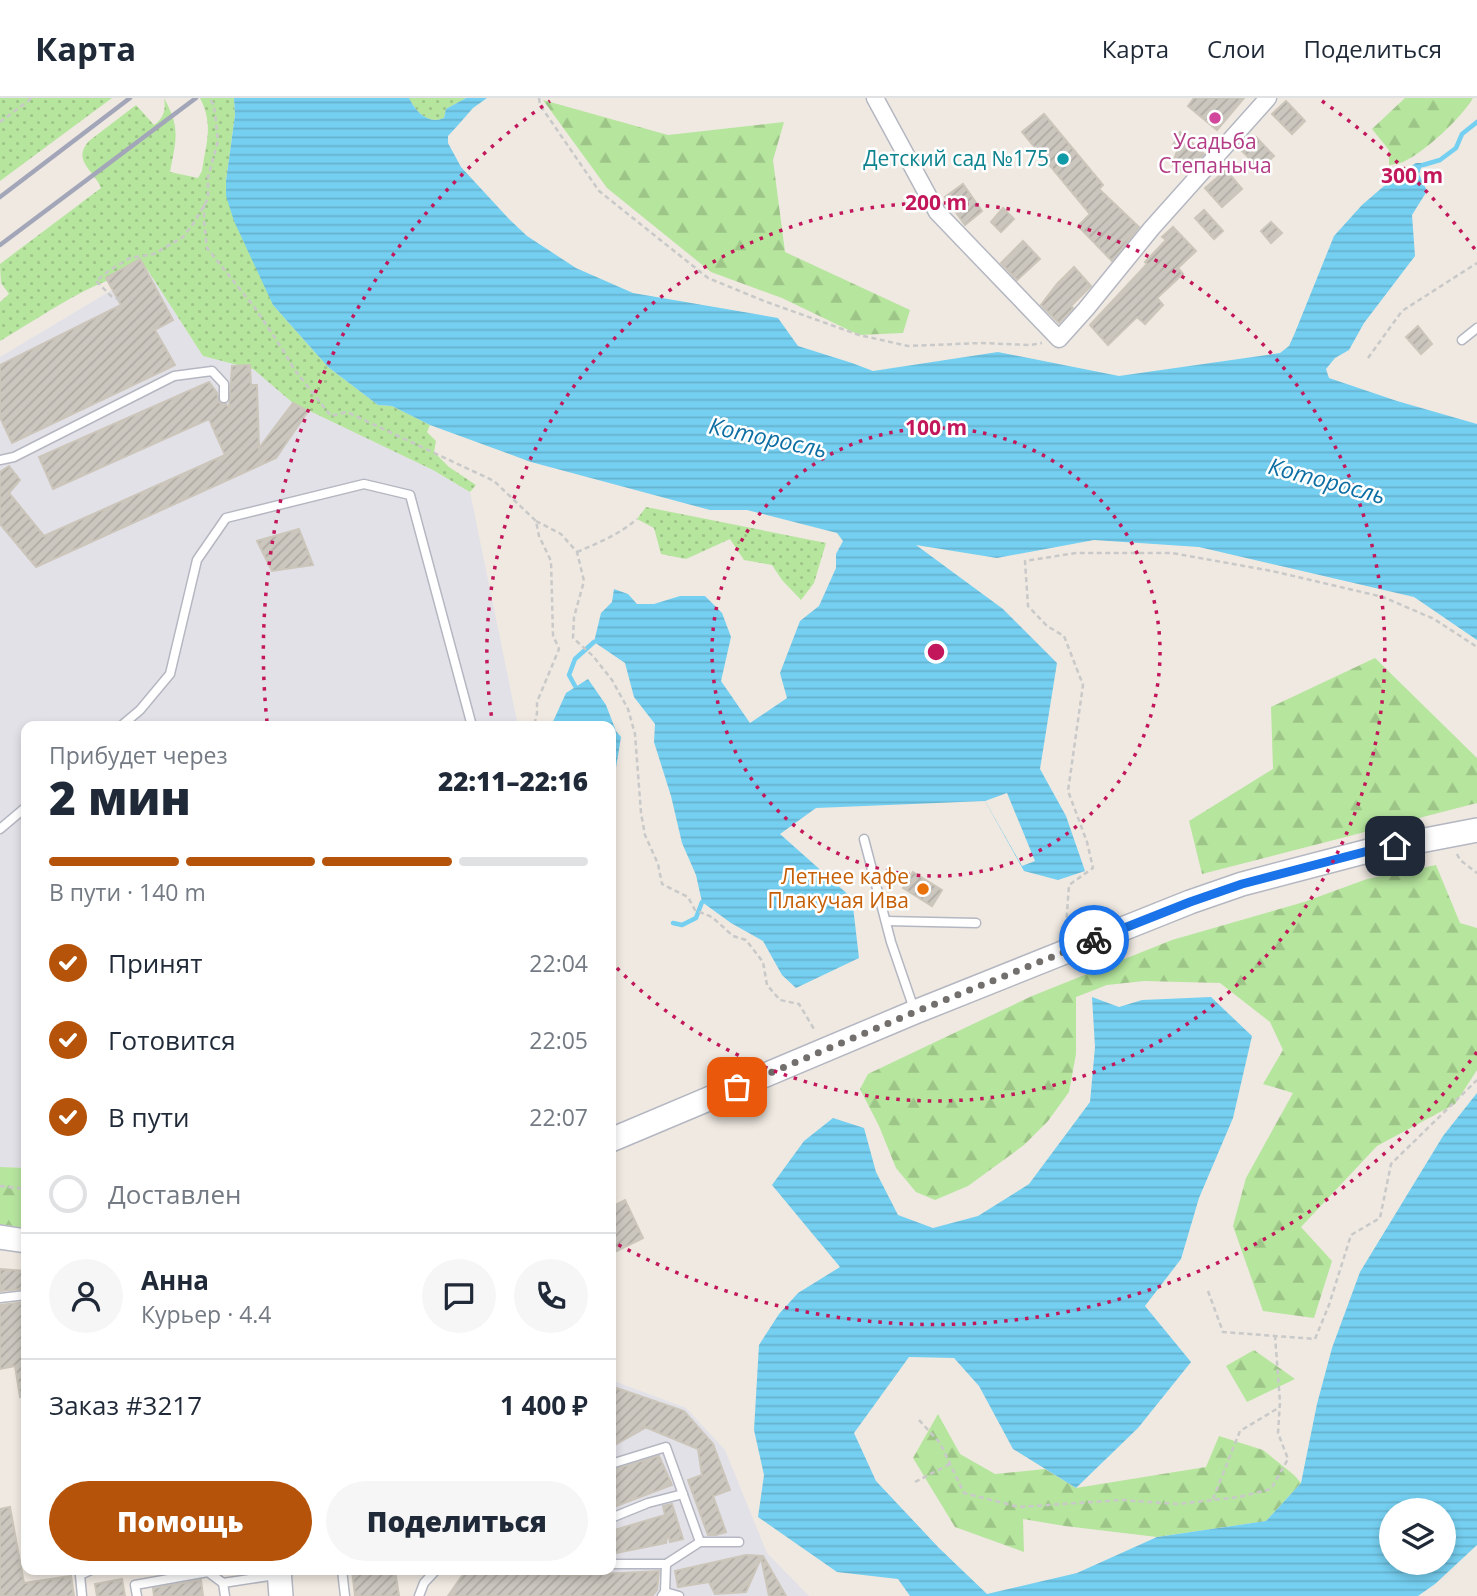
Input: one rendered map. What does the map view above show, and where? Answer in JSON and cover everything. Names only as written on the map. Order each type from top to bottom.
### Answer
[{"type":"main road","points":[[616,1138],[915,1012],[1190,902],[1242,884],[1368,851],[1477,830]]},
{"type":"main road","points":[[0,1237],[21,1240]]},
{"type":"street","points":[[875,98],[937,212],[1059,339],[1151,229],[1268,98]]},
{"type":"lane","points":[[1462,340],[1477,328]]},
{"type":"lane","points":[[0,460],[14,457],[174,376],[212,371],[225,384],[224,398]]},
{"type":"lane","points":[[127,721],[140,710],[170,674],[197,561],[226,518],[364,484],[410,495],[471,721]]},
{"type":"lane","points":[[0,829],[21,811]]},
{"type":"lane","points":[[864,839],[915,1012]]},
{"type":"lane","points":[[886,921],[976,923]]},
{"type":"lane","points":[[0,1298],[21,1296]]},
{"type":"lane","points":[[616,1462],[666,1447],[700,1542]]},
{"type":"lane","points":[[616,1516],[683,1494]]},
{"type":"lane","points":[[616,1564],[666,1564],[700,1542],[739,1542]]},
{"type":"lane","points":[[666,1564],[664,1594],[679,1596]]},
{"type":"lane","points":[[79,1575],[82,1596]]},
{"type":"lane","points":[[136,1596],[135,1585],[191,1575]]},
{"type":"lane","points":[[212,1575],[223,1583],[279,1580]]},
{"type":"lane","points":[[343,1575],[345,1596]]},
{"type":"lane","points":[[419,1596],[424,1583],[431,1575]]},
{"type":"lane","points":[[223,1583],[225,1596]]},
{"type":"path","points":[[0,122],[32,98]]},
{"type":"path","points":[[120,300],[111,296],[96,281],[130,258],[154,254],[183,237],[208,198],[208,177],[218,141],[214,105],[209,98]]},
{"type":"path","points":[[539,98],[540,105],[598,191],[708,278],[859,335],[908,346],[981,343],[1030,345],[1059,339]]},
{"type":"path","points":[[204,204],[207,248],[255,308],[294,369],[331,416],[347,412],[494,481],[536,521],[561,534],[577,552],[584,581],[573,638],[593,656],[612,680],[628,709],[635,734],[645,835],[662,884],[688,897],[695,910],[712,917],[733,936],[746,940],[763,962],[767,985],[780,1000],[799,1004],[814,1029]]},
{"type":"path","points":[[1367,358],[1402,311],[1477,263]]},
{"type":"path","points":[[577,552],[637,519]]},
{"type":"path","points":[[535,721],[537,702],[559,649],[553,635],[551,561],[539,536],[536,521]]},
{"type":"path","points":[[1066,926],[1069,885],[1093,867],[1087,842],[1068,791],[1083,685],[1064,636],[1047,626],[1028,606],[1025,561],[1076,552],[1172,553],[1272,571],[1383,597],[1434,619],[1477,647]]},
{"type":"path","points":[[1449,835],[1460,860],[1477,873]]},
{"type":"path","points":[[1208,1291],[1223,1332],[1315,1339],[1329,1305],[1351,1235],[1380,1218],[1391,1164],[1477,1080]]},
{"type":"path","points":[[0,1186],[21,1188]]},
{"type":"path","points":[[919,1420],[940,1443],[964,1493],[1019,1507],[1122,1500],[1178,1504],[1239,1497],[1271,1489],[1288,1460],[1278,1433],[1280,1407],[1275,1336]]},
{"type":"path","points":[[1213,1500],[1240,1431],[1280,1407]]},
{"type":"path","points":[[915,1482],[950,1464]]},
{"type":"shaded area","points":[[147,269],[203,356],[253,369],[293,403],[433,470],[470,492],[517,721],[21,721],[21,1168],[0,1167],[0,357]]},
{"type":"shaded area","points":[[616,1382],[686,1408],[725,1450],[767,1553],[809,1596],[484,1596],[499,1575],[616,1575]]},
{"type":"green space","points":[[0,98],[112,98],[0,181]]},
{"type":"green space","points":[[164,98],[173,118],[176,134],[170,172],[198,178],[202,171],[208,134],[207,117],[200,98],[234,98],[235,115],[226,181],[273,305],[328,367],[378,405],[392,406],[430,425],[427,432],[436,441],[434,452],[449,467],[476,485],[470,492],[433,470],[293,403],[253,369],[203,356],[147,269],[108,280],[89,289],[0,341],[0,302],[9,294],[1,283],[0,264],[101,188],[83,160],[82,154],[89,141],[136,105],[154,125],[163,113]]},
{"type":"green space","points":[[409,98],[466,98],[446,109],[444,118],[433,120],[419,112]]},
{"type":"green space","points":[[1405,98],[1473,98],[1452,124],[1423,150],[1403,162],[1389,165],[1389,150],[1372,129]]},
{"type":"green space","points":[[543,100],[668,135],[784,122],[773,160],[785,252],[910,310],[903,333],[859,335],[782,298],[711,272],[607,188]]},
{"type":"green space","points":[[646,507],[826,543],[814,583],[801,600],[772,565],[744,560],[730,539],[686,559],[661,554],[654,528],[637,519]]},
{"type":"green space","points":[[1375,658],[1477,758],[1477,803],[1202,874],[1189,821],[1273,769],[1271,707]]},
{"type":"green space","points":[[1436,865],[1460,923],[1477,928],[1477,1070],[1455,1104],[1377,1146],[1301,1227],[1332,1261],[1314,1318],[1263,1311],[1233,1226],[1246,1178],[1293,1093],[1263,1084],[1283,1050],[1270,1022],[1220,983],[1144,981],[1107,985],[1076,997],[1076,1054],[1069,1092],[1048,1121],[1024,1145],[968,1186],[935,1200],[916,1192],[896,1168],[860,1089],[868,1074],[1032,996],[1172,940],[1304,902],[1367,879]]},
{"type":"green space","points":[[0,1167],[21,1168],[21,1227],[0,1224]]},
{"type":"green space","points":[[1254,1350],[1295,1379],[1247,1402],[1226,1366]]},
{"type":"green space","points":[[938,1414],[960,1454],[995,1474],[1045,1469],[1076,1488],[1206,1467],[1219,1436],[1263,1450],[1301,1483],[1266,1521],[1157,1537],[1023,1519],[1024,1552],[955,1527],[913,1458]]},
{"type":"water","name":"Которосль","points":[[234,98],[409,98],[419,112],[438,120],[444,118],[446,109],[466,98],[487,98],[473,108],[448,136],[448,143],[461,167],[527,236],[576,268],[633,293],[778,318],[798,346],[873,371],[998,352],[1119,376],[1280,353],[1289,346],[1334,236],[1362,205],[1398,174],[1416,163],[1428,163],[1421,168],[1419,174],[1427,191],[1412,215],[1415,256],[1364,323],[1349,350],[1335,358],[1326,369],[1329,378],[1477,424],[1477,640],[1414,597],[1199,547],[1094,540],[997,558],[916,545],[1003,609],[1057,663],[1040,769],[1066,816],[1085,871],[1058,880],[1024,871],[985,801],[816,808],[780,834],[852,898],[859,958],[796,988],[782,975],[763,941],[702,902],[696,875],[682,843],[654,742],[655,724],[634,697],[625,663],[594,642],[601,613],[612,602],[614,589],[628,594],[637,604],[654,604],[680,596],[705,596],[722,613],[731,637],[721,681],[750,723],[787,698],[780,673],[800,621],[819,606],[836,568],[836,554],[843,541],[837,533],[747,510],[710,510],[531,462],[430,425],[392,406],[378,405],[328,367],[273,305],[234,221],[226,196],[235,115]]},
{"type":"water","points":[[588,679],[606,705],[612,721],[553,721],[566,693]]},
{"type":"water","points":[[616,731],[621,737],[616,768]]},
{"type":"water","points":[[1092,997],[1119,1007],[1142,1000],[1211,997],[1252,1036],[1233,1118],[1199,1198],[1181,1259],[1145,1306],[1191,1362],[1138,1428],[1076,1488],[1013,1449],[979,1386],[954,1358],[909,1357],[854,1433],[876,1481],[987,1594],[1077,1573],[1157,1537],[1266,1521],[1301,1483],[1332,1348],[1360,1272],[1443,1136],[1477,1093],[1477,1545],[1456,1564],[1456,1498],[1379,1498],[1379,1575],[1445,1575],[1418,1596],[910,1596],[898,1579],[837,1572],[758,1517],[764,1475],[754,1430],[759,1345],[779,1314],[798,1293],[840,1267],[772,1185],[804,1141],[833,1118],[864,1128],[876,1172],[898,1215],[933,1228],[978,1216],[1029,1184],[1090,1102],[1095,1047]]},
{"type":"pier","points":[[1007,793],[1035,861],[1022,866],[985,801]]},
{"type":"building","name":"Усадьба Степаныча","points":[[1194,98],[1244,98],[1217,130],[1188,106]]},
{"type":"building","points":[[1286,101],[1305,121],[1292,134],[1272,114]]},
{"type":"building","points":[[1044,114],[1103,185],[1099,189],[1139,227],[1112,261],[1078,226],[1090,214],[1022,132]]},
{"type":"building","points":[[1180,132],[1204,154],[1186,174],[1172,164],[1178,149],[1173,145]]},
{"type":"building","points":[[1256,137],[1274,156],[1260,169],[1242,151]]},
{"type":"building","points":[[1226,170],[1242,189],[1222,207],[1205,188]]},
{"type":"building","points":[[963,184],[982,211],[965,225],[945,197]]},
{"type":"building","points":[[1003,208],[1014,219],[1001,232],[991,222]]},
{"type":"building","points":[[1204,210],[1223,231],[1214,239],[1195,218]]},
{"type":"building","points":[[1271,222],[1282,233],[1271,243],[1261,231]]},
{"type":"building","points":[[1173,227],[1196,251],[1178,268],[1183,274],[1157,298],[1163,305],[1145,324],[1137,317],[1108,345],[1090,325],[1147,264],[1145,262],[1166,240],[1162,237]]},
{"type":"building","points":[[1023,241],[1040,259],[1017,280],[1001,263]]},
{"type":"building","points":[[140,259],[173,320],[155,330],[175,365],[12,443],[0,417],[0,365],[121,305],[106,278]]},
{"type":"building","points":[[1074,267],[1091,286],[1059,323],[1041,305]]},
{"type":"building","points":[[1418,326],[1432,344],[1421,354],[1406,337]]},
{"type":"building","points":[[250,365],[251,385],[257,385],[259,448],[293,403],[308,411],[276,458],[36,567],[0,524],[0,472],[9,466],[20,480],[9,493],[44,536],[225,455],[209,419],[53,489],[39,457],[209,382],[217,393],[219,402],[229,408],[232,366]]},
{"type":"building","points":[[299,529],[313,565],[272,571],[257,541]]},
{"type":"building","name":"Летнее кафе Плакучая Ива","points":[[913,872],[942,890],[932,906],[903,888]]},
{"type":"building","points":[[625,1200],[643,1238],[616,1252],[616,1204]]},
{"type":"building","points":[[0,1269],[21,1271],[21,1289],[0,1291]]},
{"type":"building","points":[[21,1302],[21,1397],[15,1366],[0,1369],[0,1305]]},
{"type":"building","points":[[616,1388],[684,1411],[713,1444],[730,1490],[713,1496],[726,1532],[708,1535],[688,1480],[702,1475],[698,1449],[645,1428],[616,1444]]},
{"type":"building","points":[[659,1456],[672,1485],[616,1506],[616,1469]]},
{"type":"building","points":[[672,1504],[683,1539],[670,1542],[668,1532],[666,1543],[616,1553],[616,1530],[665,1515],[663,1506]]},
{"type":"building","points":[[10,1507],[24,1583],[71,1576],[74,1596],[0,1596],[0,1509]]},
{"type":"building","points":[[746,1555],[763,1556],[786,1596],[769,1596],[761,1558],[746,1592],[715,1594],[709,1582],[678,1587],[675,1571]]},
{"type":"building","points":[[659,1571],[657,1590],[652,1596],[448,1596],[463,1575],[616,1575]]},
{"type":"building","points":[[353,1575],[396,1575],[399,1596],[355,1596]]},
{"type":"building","points":[[122,1579],[125,1596],[97,1596],[95,1584]]},
{"type":"building","points":[[201,1580],[203,1596],[154,1596],[153,1588]]},
{"type":"waterway","points":[[1423,165],[1440,160],[1456,148],[1462,134],[1477,122]]},
{"type":"waterway","points":[[575,686],[569,675],[575,659],[594,642]]},
{"type":"waterway","points":[[673,923],[682,925],[696,918],[702,902]]},
{"type":"railway","points":[[0,197],[130,98]]},
{"type":"railway","points":[[0,245],[196,98]]},
{"type":"way so far","points":[[737,1087],[1094,940]]},
{"type":"place","name":"Усадьба Степаныча","points":[[1215,118]]},
{"type":"place","name":"Детский сад №175","points":[[1063,159]]},
{"type":"place","name":"Летнее кафе Плакучая Ива","points":[[923,889]]},
{"type":"route","points":[[1094,940],[1242,884],[1395,846]]}]
